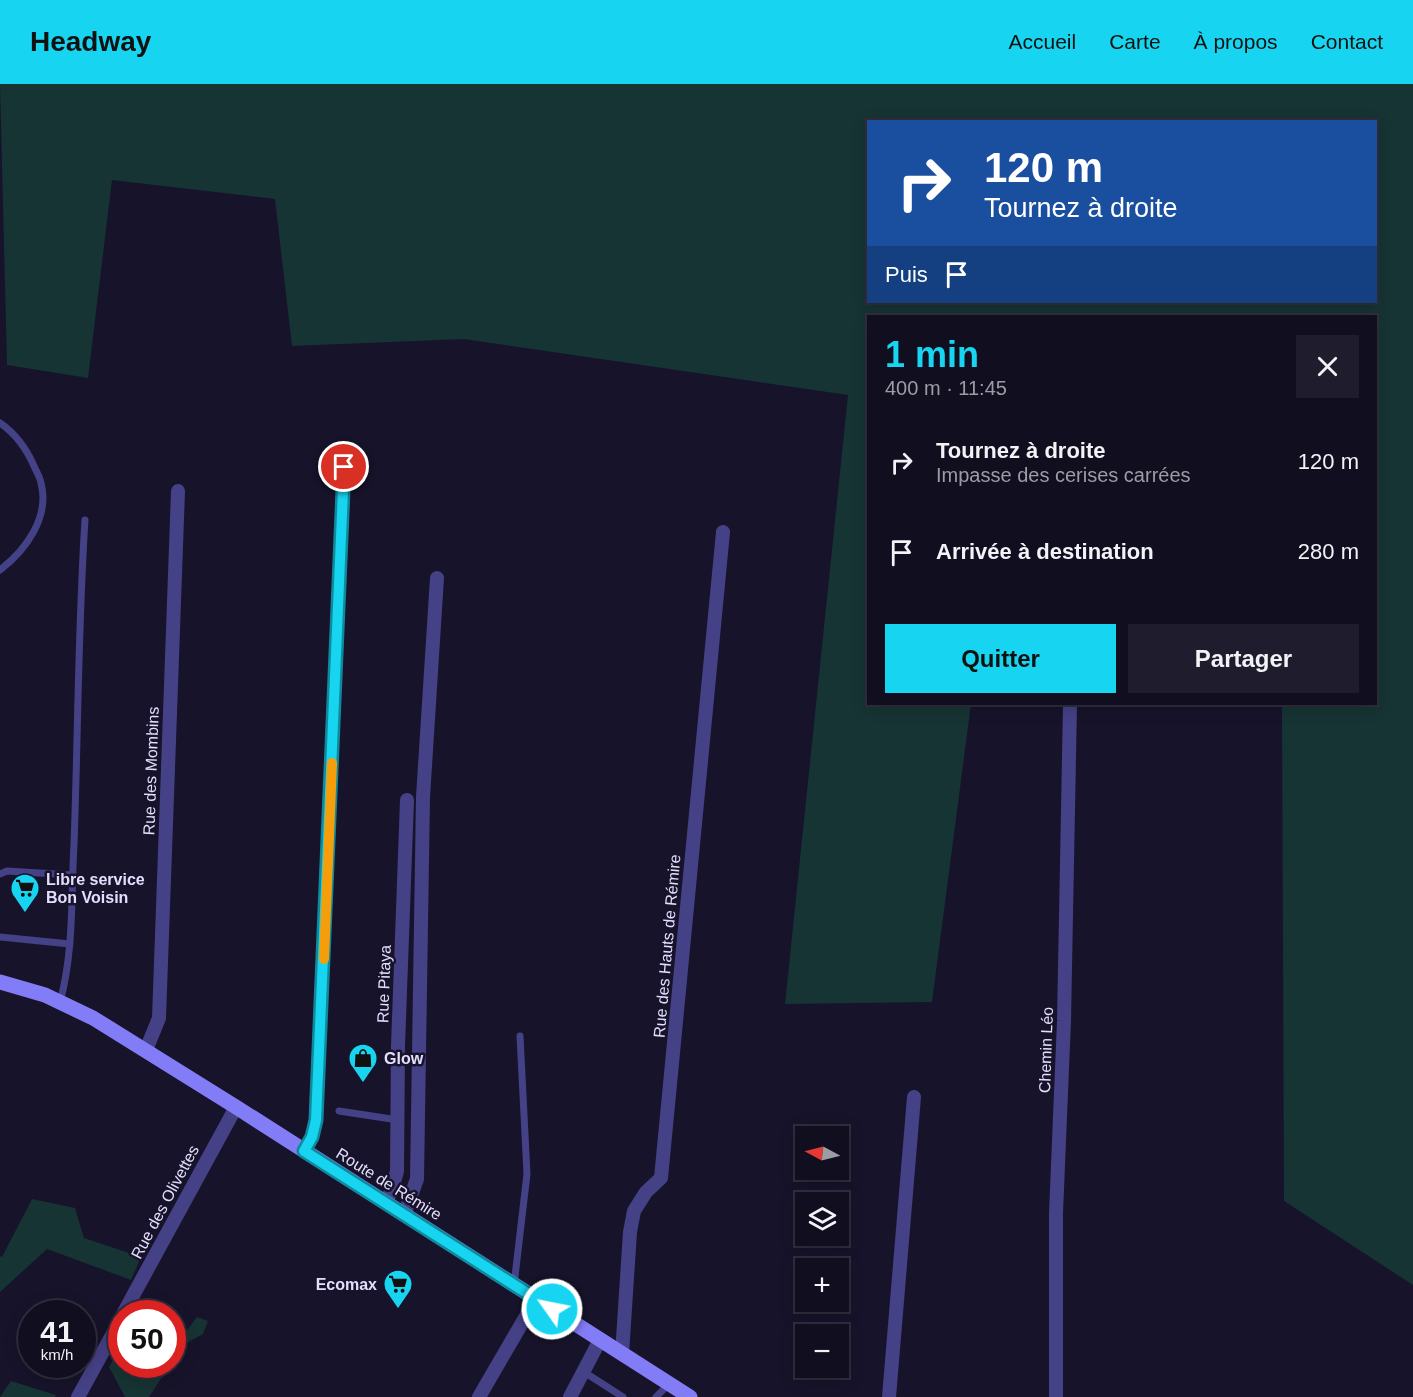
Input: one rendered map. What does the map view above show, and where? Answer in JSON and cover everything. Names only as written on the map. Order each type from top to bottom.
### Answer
[{"type":"main road","name":"Route de Rémire","points":[[1,983],[45,995],[93,1018],[690,1397]]},
{"type":"street","name":"Rue des Mombins","points":[[146,1050],[159,1018],[178,491]]},
{"type":"street","name":"Rue des Hauts de Rémire","points":[[622,1354],[630,1232],[634,1211],[646,1192],[661,1178],[723,532]]},
{"type":"street","points":[[404,1215],[417,1179],[423,797],[437,578]]},
{"type":"street","name":"Chemin Léo","points":[[1056,1397],[1056,1213],[1064,1021],[1070,705]]},
{"type":"street","name":"Rue Pitaya","points":[[385,1203],[392,1190],[397,1171],[398,1046],[408,800]]},
{"type":"street","points":[[888,1397],[914,1097]]},
{"type":"street","name":"Rue des Olivettes","points":[[131,1300],[236,1107]]},
{"type":"street","points":[[479,1397],[536,1299]]},
{"type":"street","points":[[570,1397],[600,1340]]},
{"type":"street","name":"Rue des Olivettes","points":[[78,1397],[108,1342]]},
{"type":"lane","points":[[0,423],[9,429],[26,449],[42,484],[42,509],[30,539],[16,558],[0,570]]},
{"type":"lane","points":[[304,1151],[312,1137],[316,1120],[344,467]]},
{"type":"lane","points":[[60,1002],[68,974],[70,944],[78,737],[80,594],[85,520]]},
{"type":"lane","points":[[0,874],[7,871],[72,875]]},
{"type":"lane","points":[[0,937],[70,944]]},
{"type":"lane","points":[[514,1285],[527,1174],[520,1036]]},
{"type":"lane","points":[[339,1111],[398,1120]]},
{"type":"lane","points":[[584,1372],[623,1397]]},
{"type":"lane","points":[[656,1397],[669,1384]]},
{"type":"green space","points":[[0,84],[1413,84],[1413,1285],[1284,1201],[1282,705],[1377,705],[1377,315],[867,315],[867,705],[971,705],[932,1002],[785,1004],[848,395],[464,339],[292,346],[275,199],[112,180],[88,378],[7,365]]},
{"type":"green space","points":[[32,1199],[75,1208],[84,1238],[141,1257],[131,1280],[47,1249],[0,1292],[0,1256],[2,1257]]},
{"type":"green space","points":[[197,1317],[208,1321],[203,1334],[186,1343],[186,1332]]},
{"type":"green space","points":[[115,1378],[161,1378],[149,1397],[125,1397]]},
{"type":"green space","points":[[11,1381],[56,1395],[55,1397],[0,1397]]},
{"type":"slow traffic","points":[[324,959],[332,763]]},
{"type":"place","name":"Libre service Bon Voisin","points":[[25,914]]},
{"type":"place","name":"Glow","points":[[363,1084]]},
{"type":"place","name":"Ecomax","points":[[398,1310]]},
{"type":"route","points":[[344,467],[316,1120],[312,1137],[304,1151],[552,1309]]}]
